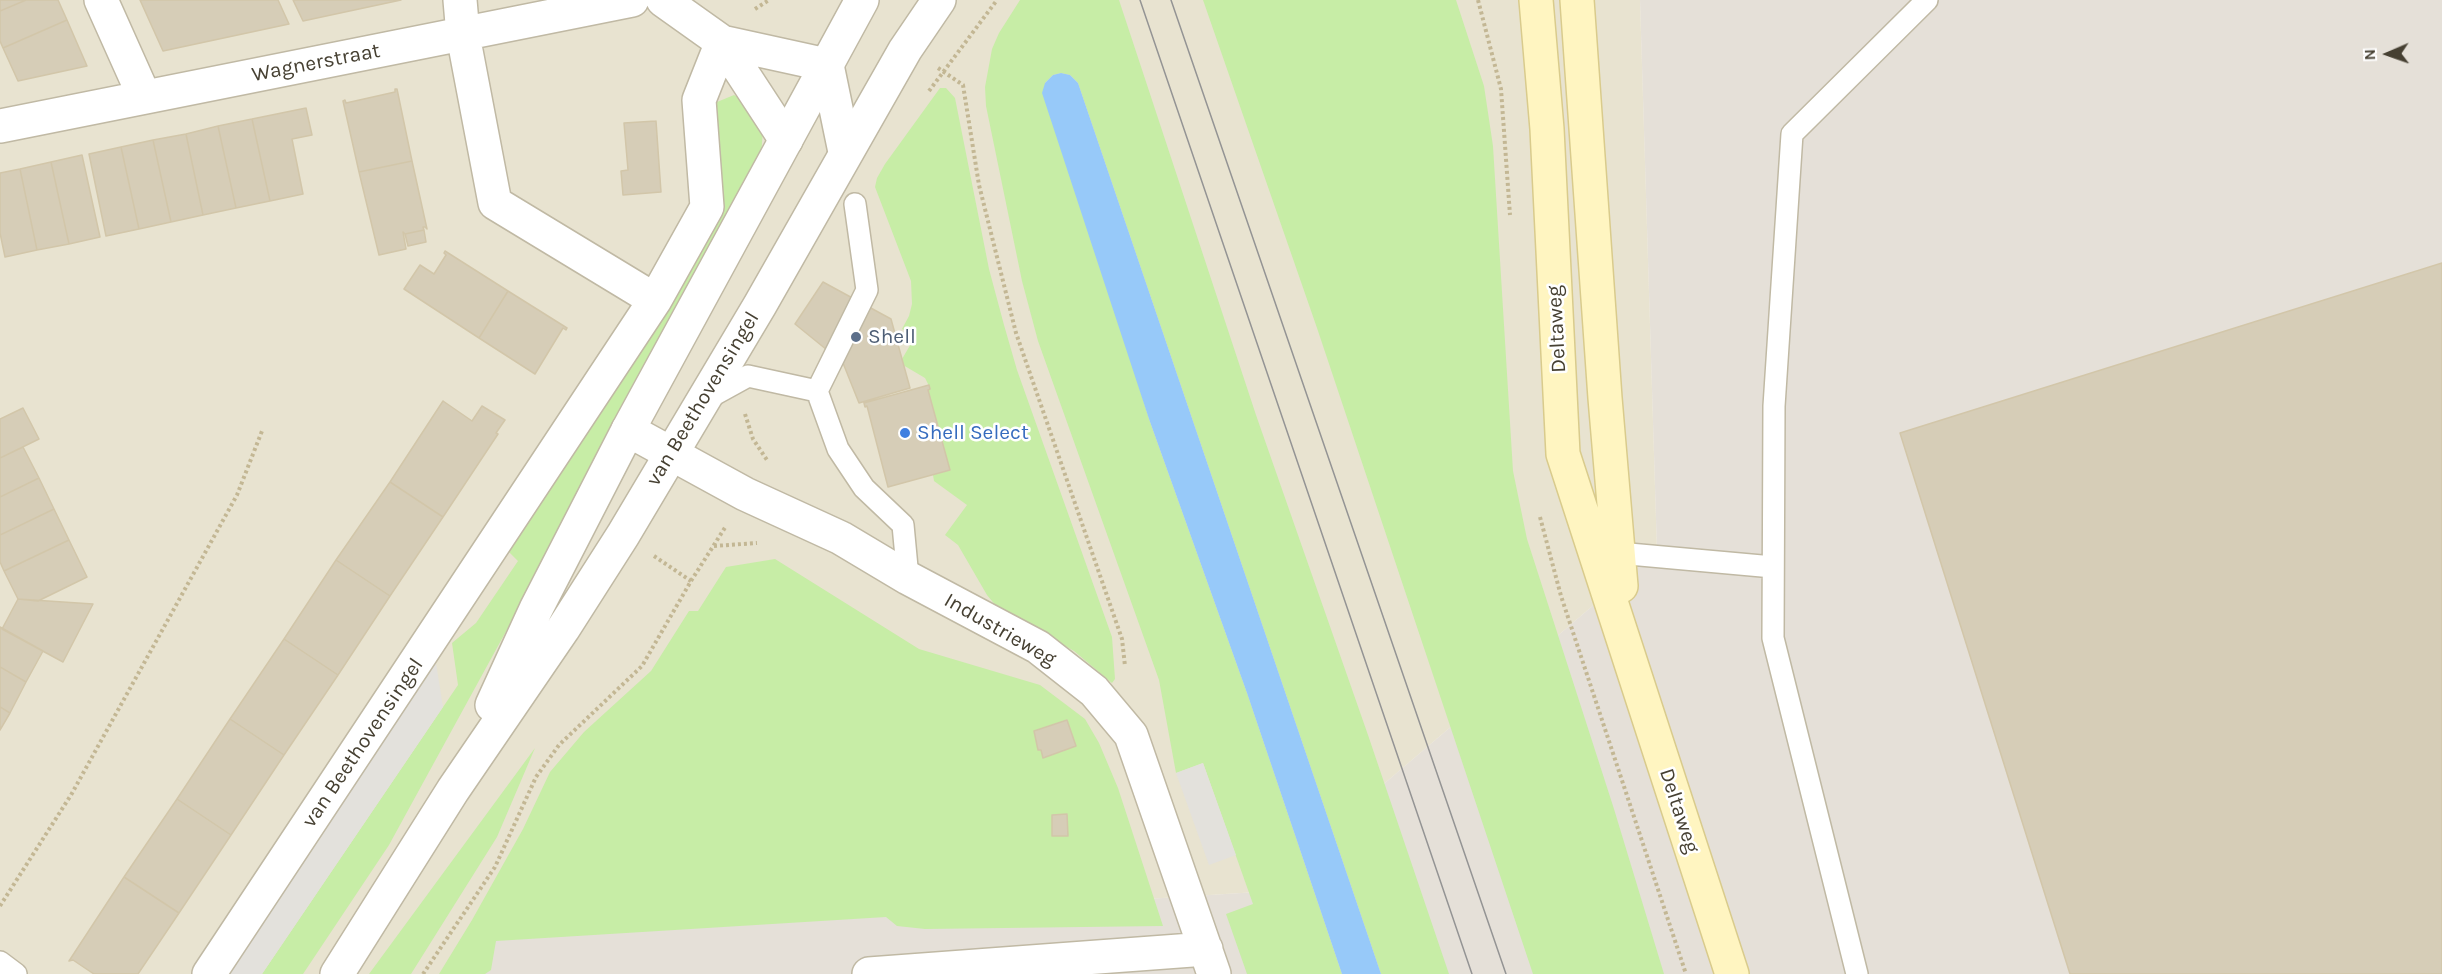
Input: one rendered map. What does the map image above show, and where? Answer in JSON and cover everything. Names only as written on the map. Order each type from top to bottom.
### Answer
[{"type":"main road","name":"Deltaweg","points":[[1536,0],[1547,129],[1563,454],[1732,974]]},
{"type":"main road","name":"Deltaweg","points":[[1577,0],[1627,648]]},
{"type":"street","points":[[101,0],[144,96]]},
{"type":"street","points":[[460,0],[463,34],[495,203],[655,300]]},
{"type":"street","name":"Wagnerstraat","points":[[0,126],[632,0]]},
{"type":"street","points":[[663,0],[722,42],[786,140]]},
{"type":"street","name":"van Beethovensingel","points":[[453,790],[536,609],[628,430],[862,0]]},
{"type":"street","name":"van Beethovensingel","points":[[337,974],[453,790],[563,629],[703,401],[905,50],[939,0]]},
{"type":"street","points":[[722,42],[827,64],[845,152]]},
{"type":"street","name":"van Beethovensingel","points":[[209,974],[537,482],[655,300],[707,207],[699,100],[722,42]]},
{"type":"street","name":"Industrieweg","points":[[628,430],[745,494],[841,538],[908,578],[1038,647],[1094,691],[1131,735],[1210,961]]},
{"type":"street","points":[[869,974],[1210,961]]},
{"type":"lane","points":[[1857,974],[1773,638],[1774,406],[1792,134],[1927,0]]},
{"type":"lane","points":[[855,204],[867,290],[816,391],[838,449],[864,488],[903,525],[908,578]]},
{"type":"lane","points":[[703,401],[748,376],[816,391]]},
{"type":"lane","points":[[1618,553],[1773,567]]},
{"type":"lane","points":[[0,962],[16,974]]},
{"type":"path","points":[[943,70],[963,85],[979,185],[1016,333],[1122,639],[1125,671]]},
{"type":"path","name":"van Beethovensingel","points":[[748,376],[744,396],[745,418],[753,439],[765,459]]},
{"type":"path","points":[[0,906],[71,795],[214,537],[237,495],[262,431]]},
{"type":"path","points":[[423,974],[495,867],[536,777],[559,745],[642,666],[714,546]]},
{"type":"shaded area","points":[[0,0],[1640,0],[1657,551],[1257,892],[487,941],[456,974],[0,974]]},
{"type":"shaded area","points":[[1640,0],[2442,0],[2442,974],[456,974],[487,941],[1257,892],[1657,551]]},
{"type":"shaded area","points":[[436,663],[443,707],[262,974],[226,974]]},
{"type":"shaded area","points":[[1203,763],[1236,855],[1209,865],[1176,773]]},
{"type":"green space","points":[[1020,0],[1119,0],[1256,415],[1449,974],[1381,974],[1078,83],[1070,75],[1061,73],[1053,75],[1045,83],[1149,419],[1247,693],[1342,974],[1247,974],[1226,914],[1253,904],[1203,763],[1176,773],[1159,680],[1038,341],[1022,281],[986,106],[985,87],[992,49],[999,33]]},
{"type":"green space","points":[[1203,0],[1456,0],[1484,86],[1493,146],[1513,471],[1527,539],[1614,809],[1664,974],[1533,974],[1317,328]]},
{"type":"green space","points":[[940,88],[946,88],[955,98],[989,269],[1017,370],[1112,637],[1115,679],[1112,683],[1074,651],[997,607],[987,595],[958,545],[945,535],[967,505],[934,481],[933,475],[950,470],[928,390],[929,386],[925,378],[903,365],[902,359],[915,337],[902,329],[912,304],[911,281],[875,187],[885,164]]},
{"type":"green space","points":[[734,95],[751,106],[763,129],[761,157],[579,498],[389,845],[303,974],[262,974],[458,685],[452,643],[476,623],[518,561],[508,551],[693,257],[713,112],[717,102]]},
{"type":"green space","points":[[775,559],[919,649],[1040,685],[1085,719],[1099,743],[1118,788],[1163,926],[925,929],[897,926],[886,917],[496,941],[491,970],[485,974],[439,974],[523,829],[550,772],[584,732],[651,671],[689,611],[698,611],[726,567]]},
{"type":"green space","points":[[535,748],[497,837],[411,974],[369,974]]},
{"type":"water","points":[[1061,73],[1070,75],[1078,83],[1381,974],[1342,974],[1247,693],[1149,419],[1042,93],[1045,83],[1053,75]]},
{"type":"building","points":[[0,0],[26,0],[0,11]]},
{"type":"building","points":[[26,0],[58,0],[67,20],[3,48],[0,41],[0,11]]},
{"type":"building","points":[[140,0],[278,0],[289,24],[163,51]]},
{"type":"building","points":[[293,0],[401,0],[303,21]]},
{"type":"building","points":[[67,20],[87,66],[18,81],[3,48]]},
{"type":"building","points":[[397,89],[412,161],[359,172],[343,101],[345,100],[346,103],[395,92]]},
{"type":"building","points":[[306,108],[312,135],[292,139],[303,194],[270,201],[252,119]]},
{"type":"building","points":[[252,119],[270,201],[236,208],[218,126]]},
{"type":"building","points":[[656,121],[661,192],[623,195],[621,171],[628,170],[624,123]]},
{"type":"building","points":[[218,126],[236,208],[203,215],[186,134]]},
{"type":"building","points":[[186,134],[203,215],[171,222],[153,140]]},
{"type":"building","points":[[153,140],[171,222],[139,229],[121,147]]},
{"type":"building","points":[[121,147],[139,229],[106,236],[89,154]]},
{"type":"building","points":[[82,155],[100,237],[69,244],[51,162]]},
{"type":"building","points":[[412,161],[427,229],[423,227],[424,230],[405,234],[403,232],[406,249],[379,255],[359,172]]},
{"type":"building","points":[[51,162],[69,244],[37,250],[20,169]]},
{"type":"building","points":[[20,169],[37,250],[5,257],[0,233],[0,173]]},
{"type":"building","points":[[424,230],[426,242],[408,246],[405,234]]},
{"type":"building","points":[[445,251],[508,291],[479,338],[404,289],[420,265],[434,274],[446,255]]},
{"type":"building","points":[[2442,263],[2442,974],[2070,974],[1900,433]]},
{"type":"building","points":[[823,282],[891,319],[910,388],[859,403],[843,363],[795,324]]},
{"type":"building","points":[[508,291],[567,328],[566,330],[563,328],[535,374],[479,338]]},
{"type":"building","points":[[929,385],[928,390],[950,470],[888,487],[867,406],[865,407],[864,403]]},
{"type":"building","points":[[443,401],[472,421],[482,406],[505,420],[443,517],[390,482]]},
{"type":"building","points":[[23,408],[39,439],[0,458],[0,419]]},
{"type":"building","points":[[23,447],[39,478],[0,497],[0,458]]},
{"type":"building","points":[[39,478],[54,509],[0,535],[0,497]]},
{"type":"building","points":[[390,482],[443,517],[390,596],[336,560]]},
{"type":"building","points":[[54,509],[69,540],[4,571],[0,562],[0,535]]},
{"type":"building","points":[[69,540],[87,577],[38,601],[18,599],[4,571]]},
{"type":"building","points":[[336,560],[390,596],[338,675],[284,639]]},
{"type":"building","points":[[18,599],[93,604],[63,662],[2,629]]},
{"type":"building","points":[[0,627],[43,651],[26,682],[0,667]]},
{"type":"building","points":[[284,639],[338,675],[284,755],[230,719]]},
{"type":"building","points":[[0,667],[26,682],[10,713],[0,707]]},
{"type":"building","points":[[0,707],[10,713],[0,730]]},
{"type":"building","points":[[230,719],[284,755],[231,835],[177,799]]},
{"type":"building","points":[[1067,720],[1076,746],[1043,758],[1041,750],[1038,750],[1034,731]]},
{"type":"building","points":[[177,799],[231,835],[179,913],[124,877]]},
{"type":"building","points":[[1067,814],[1068,836],[1052,836],[1052,815]]},
{"type":"building","points":[[124,877],[179,913],[138,974],[94,974],[73,960],[69,961]]},
{"type":"tram line","points":[[1140,0],[1472,974]]},
{"type":"tram line","points":[[1171,0],[1506,974]]},
{"type":"place","name":"Shell","points":[[856,337]]},
{"type":"place","name":"Shell Select","points":[[905,433]]}]
